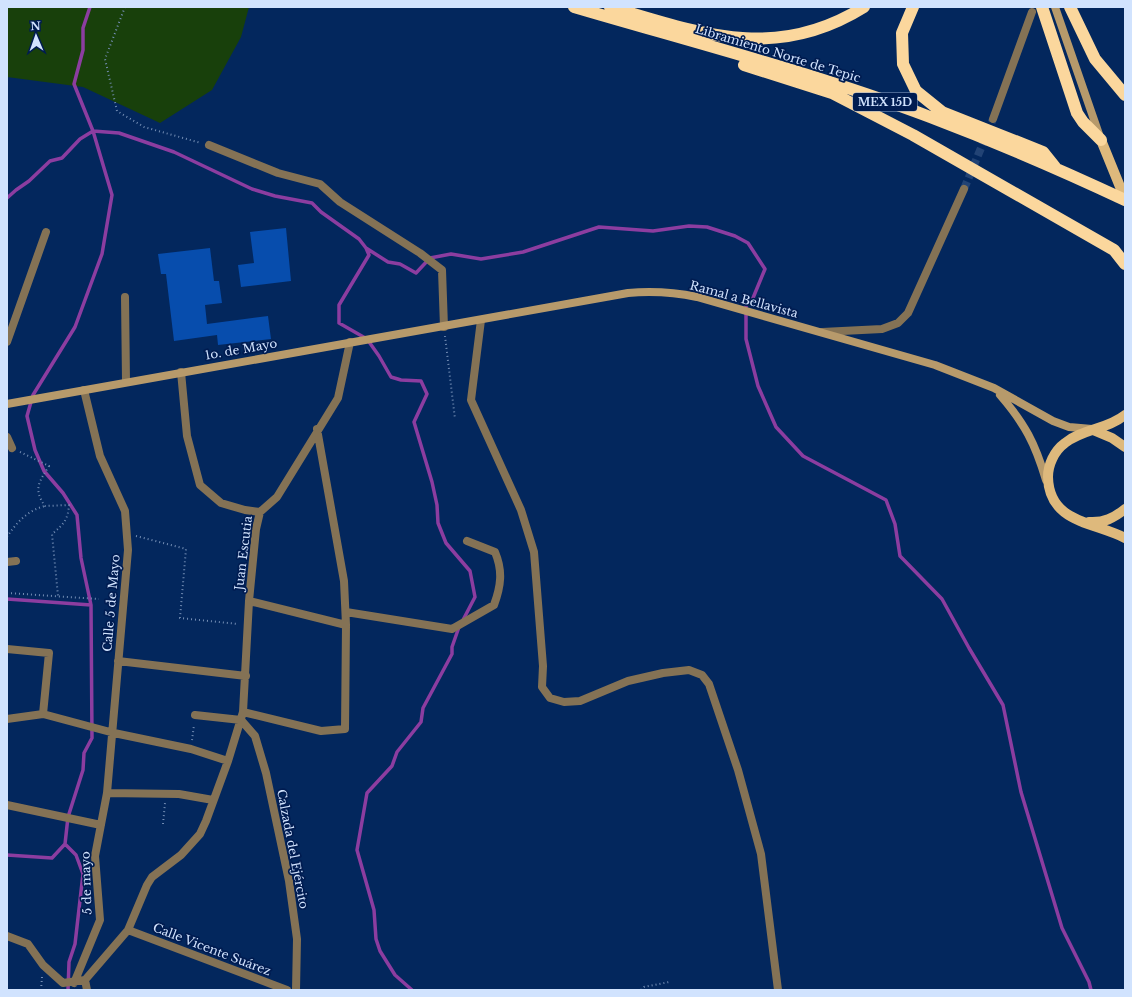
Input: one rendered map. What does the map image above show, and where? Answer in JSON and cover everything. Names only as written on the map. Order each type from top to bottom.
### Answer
[{"type":"highway","name":"Libramiento Norte de Tepic","points":[[574,7],[799,73],[929,117],[1056,168],[1125,199]]},
{"type":"highway","points":[[610,7],[703,34],[752,40],[797,36],[845,19],[864,7]]},
{"type":"highway","points":[[913,7],[902,33],[902,49],[903,64],[916,91],[942,112],[1043,152],[1056,168]]},
{"type":"highway","points":[[1070,7],[1095,59],[1125,96]]},
{"type":"highway","points":[[1037,10],[1077,113],[1083,122],[1101,140]]},
{"type":"highway","points":[[710,47],[719,57],[832,93],[913,135],[1114,250],[1125,264]]},
{"type":"main road","points":[[1101,140],[1125,199]]},
{"type":"main road","points":[[1125,415],[1065,443],[1054,455],[1048,471],[1048,487],[1054,502],[1066,514],[1081,522],[1125,538]]},
{"type":"main road","points":[[1093,430],[1112,438],[1125,447]]},
{"type":"main road","points":[[1081,522],[1098,523],[1113,518],[1125,509]]},
{"type":"street","points":[[1055,7],[1101,140]]},
{"type":"street","points":[[993,119],[1037,10]]},
{"type":"street","points":[[210,146],[278,173],[320,184],[340,202],[420,253],[442,270],[444,326]]},
{"type":"street","points":[[821,332],[882,329],[898,323],[908,313],[964,190]]},
{"type":"street","points":[[7,342],[46,232]]},
{"type":"street","name":"Ramal a Bellavista","points":[[481,320],[628,293],[650,291],[674,292],[935,365],[994,388],[1053,422],[1069,427],[1093,430]]},
{"type":"street","points":[[125,297],[126,382]]},
{"type":"street","points":[[481,320],[470,400],[521,510],[534,552],[543,666],[542,687],[550,698],[564,702],[580,701],[628,681],[663,673],[689,670],[702,675],[709,684],[738,770],[761,854],[778,990]]},
{"type":"street","name":"1o. de Mayo","points":[[9,404],[181,372],[481,320]]},
{"type":"street","name":"Juan Escutia","points":[[85,980],[128,930],[147,885],[152,877],[181,854],[200,834],[228,761],[242,716],[246,676],[249,601],[256,529],[260,512],[277,497],[317,429],[338,398],[350,342]]},
{"type":"street","points":[[181,372],[187,436],[200,485],[221,503],[245,510],[260,512]]},
{"type":"street","points":[[994,388],[1020,417],[1034,443],[1048,487]]},
{"type":"street","name":"Calle 5 de Mayo","points":[[84,390],[100,456],[125,511],[128,550],[118,661],[114,733],[107,794],[101,825]]},
{"type":"street","points":[[195,715],[242,716],[321,731],[345,729],[346,612],[344,581],[317,429]]},
{"type":"street","points":[[7,437],[12,448]]},
{"type":"street","points":[[346,612],[452,629],[494,605],[501,585],[500,564],[495,552],[467,541]]},
{"type":"street","points":[[7,562],[16,561]]},
{"type":"street","points":[[249,601],[346,625]]},
{"type":"street","points":[[7,650],[49,653],[43,714]]},
{"type":"street","points":[[118,661],[246,676]]},
{"type":"street","points":[[7,719],[43,714],[114,733],[190,749],[228,761]]},
{"type":"street","name":"Calzada del Ejército","points":[[242,716],[255,736],[266,773],[289,881],[297,939],[296,990]]},
{"type":"street","points":[[107,794],[165,794],[213,800]]},
{"type":"street","points":[[7,805],[101,825]]},
{"type":"street","name":"5 de mayo","points":[[74,983],[100,920],[95,856],[101,825]]},
{"type":"street","name":"Calle Vicente Suárez","points":[[128,930],[287,990]]},
{"type":"street","points":[[7,936],[28,944],[43,965],[62,987],[85,980],[87,990]]},
{"type":"path","points":[[125,7],[104,59],[117,111],[144,127],[210,146]]},
{"type":"path","points":[[444,326],[455,419]]},
{"type":"path","points":[[12,448],[49,466],[39,481],[38,496],[44,506]]},
{"type":"path","points":[[7,537],[15,525],[36,508],[44,506],[69,505],[69,515],[64,524],[52,534],[58,596]]},
{"type":"path","points":[[127,534],[186,548],[180,618],[247,626]]},
{"type":"path","points":[[7,593],[98,599]]},
{"type":"path","points":[[190,749],[195,715]]},
{"type":"path","points":[[163,824],[165,794]]},
{"type":"path","points":[[641,990],[669,982]]},
{"type":"green space","points":[[7,7],[249,7],[241,37],[212,90],[160,123],[83,87],[7,77]]},
{"type":"building","points":[[286,228],[291,281],[241,287],[238,265],[254,263],[250,232]]},
{"type":"building","points":[[210,248],[214,281],[219,281],[222,303],[205,305],[207,324],[268,316],[271,339],[218,345],[217,335],[174,341],[166,274],[161,274],[158,254]]},
{"type":"waterway","points":[[68,990],[69,962],[75,944],[83,874],[76,855],[65,844],[68,817],[83,770],[84,753],[92,738],[91,605],[81,558],[77,515],[63,493],[44,471],[35,450],[27,416],[33,395],[75,327],[102,254],[112,195],[93,131],[74,84],[83,50],[83,28],[90,7]]},
{"type":"waterway","points":[[7,198],[29,181],[50,161],[62,158],[80,139],[93,131],[119,133],[174,152],[252,189],[275,196],[312,203],[321,212],[359,239],[369,255],[339,305],[339,323],[367,339],[391,377],[401,380],[421,381],[427,394],[414,422],[432,482],[437,505],[438,523],[446,543],[470,571],[475,597],[463,620]]},
{"type":"waterway","points":[[366,248],[388,262],[400,264],[416,273],[430,258],[451,254],[481,259],[523,252],[599,227],[653,231],[689,226],[707,227],[735,236],[748,243],[765,269],[753,298],[746,304],[746,339],[758,386],[776,427],[803,456],[886,500],[895,524],[900,556],[942,599],[1003,705],[1021,792],[1062,928],[1089,982],[1091,990]]},
{"type":"waterway","points":[[7,599],[91,605]]},
{"type":"waterway","points":[[412,990],[395,975],[380,951],[376,939],[374,910],[357,850],[367,793],[392,766],[397,752],[421,722],[423,708],[452,654],[452,647],[459,627]]},
{"type":"waterway","points":[[7,855],[52,858],[65,844]]},
{"type":"tunnel","points":[[964,189],[993,119]]}]
